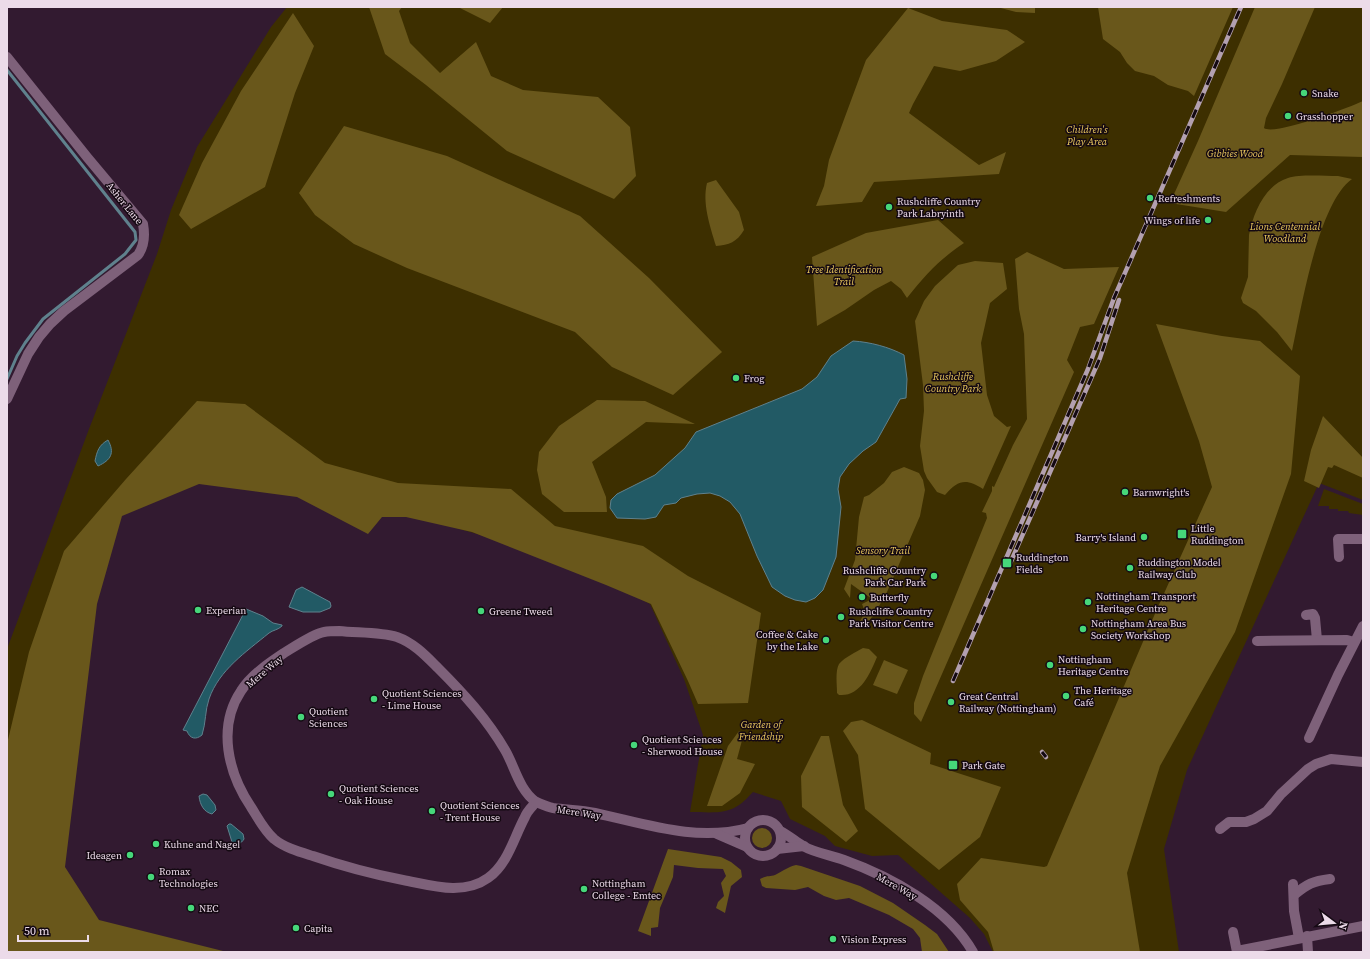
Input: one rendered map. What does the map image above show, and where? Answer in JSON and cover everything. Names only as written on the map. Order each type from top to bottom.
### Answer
[{"type":"street","name":"Asher Lane","points":[[7,58],[143,224],[145,232],[143,248],[138,255],[64,311],[39,337],[28,354],[7,398]]},
{"type":"street","points":[[1339,557],[1338,539],[1363,539]]},
{"type":"street","points":[[1306,615],[1313,614],[1316,618],[1317,640]]},
{"type":"street","points":[[1309,738],[1363,626]]},
{"type":"street","name":"Mere Way","points":[[536,802],[525,815],[504,861],[497,871],[488,879],[474,886],[447,888],[392,878],[342,866],[295,850],[285,845],[274,839],[263,826],[245,799],[236,782],[232,769],[228,752],[230,713],[242,690],[256,674],[294,647],[323,632],[339,631],[396,637],[419,649],[470,701],[496,735],[522,784],[531,799],[536,802],[551,807],[593,813],[678,832],[717,833],[748,828]]},
{"type":"street","points":[[1257,641],[1347,640],[1354,642]]},
{"type":"street","points":[[1220,829],[1229,822],[1246,822],[1267,811],[1281,794],[1308,769],[1316,764],[1331,759],[1363,762]]},
{"type":"street","points":[[764,819],[771,821],[776,825],[782,837],[777,849],[772,854],[765,856],[753,853],[747,847],[745,836],[748,828],[754,822],[764,819]]},
{"type":"street","name":"Mere Way","points":[[780,831],[804,846],[851,863],[881,876],[914,894],[949,921],[960,933],[973,952]]},
{"type":"street","name":"Mere Way","points":[[717,833],[747,847]]},
{"type":"street","name":"Mere Way","points":[[777,849],[804,846]]},
{"type":"street","points":[[1294,895],[1307,884],[1317,880],[1330,879]]},
{"type":"street","points":[[1293,884],[1294,911],[1308,952]]},
{"type":"street","points":[[1233,932],[1237,951],[1363,926]]},
{"type":"green space","name":"Rushcliffe Country Park","points":[[287,7],[1363,7],[1363,500],[1319,483],[1187,770],[1164,849],[1179,952],[993,952],[984,934],[970,918],[898,855],[872,856],[835,846],[825,836],[790,819],[781,801],[753,792],[741,804],[722,812],[690,812],[703,735],[684,679],[650,604],[587,571],[523,547],[343,496],[177,466],[121,493],[7,952],[7,649],[89,429],[157,254],[171,210],[197,147],[271,27]]},
{"type":"green space","points":[[369,7],[402,7],[399,11],[410,43],[440,73],[476,42],[491,76],[523,90],[598,97],[630,127],[636,176],[614,199],[507,151],[426,85],[385,54]]},
{"type":"green space","points":[[458,7],[503,7],[490,23]]},
{"type":"green space","points":[[997,7],[1035,7],[1035,13],[1016,12]]},
{"type":"green space","points":[[1098,7],[1233,7],[1194,96],[1188,91],[1168,85],[1154,76],[1135,71],[1127,63],[1120,52],[1103,39]]},
{"type":"green space","name":"Gibbies Wood","points":[[1255,7],[1315,7],[1266,118],[1264,128],[1282,128],[1296,125],[1328,115],[1363,101],[1363,157],[1290,155],[1226,212],[1170,203],[1198,141]]},
{"type":"green space","points":[[908,8],[942,21],[1007,30],[1025,42],[996,61],[960,71],[934,66],[909,113],[979,165],[1006,152],[999,174],[874,182],[862,202],[816,206],[824,186],[829,160],[866,60]]},
{"type":"green space","points":[[293,13],[314,46],[295,93],[265,187],[191,229],[179,215],[202,163],[241,91]]},
{"type":"green space","points":[[344,126],[447,156],[580,216],[649,278],[722,352],[673,395],[612,367],[575,332],[407,268],[354,244],[315,215],[299,193]]},
{"type":"green space","name":"Lions Centennial Woodland","points":[[1299,176],[1338,176],[1352,179],[1340,192],[1320,233],[1306,285],[1292,351],[1277,332],[1256,311],[1243,303],[1241,298],[1248,277],[1249,235],[1251,227],[1261,201],[1273,187],[1280,182],[1288,178]]},
{"type":"green space","points":[[716,180],[739,212],[744,230],[732,242],[725,245],[716,246],[707,214],[705,198],[707,183]]},
{"type":"green space","name":"Tree Identification Trail","points":[[938,220],[964,243],[947,255],[933,268],[907,298],[901,289],[891,281],[817,326],[812,257],[866,233]]},
{"type":"green space","points":[[1027,252],[1064,269],[1119,267],[1094,324],[1080,327],[1067,360],[1074,372],[921,722],[914,714],[914,703],[923,676],[987,518],[986,513],[982,512],[992,491],[992,486],[994,487],[1013,445],[1027,419],[1024,334],[1019,309],[1015,259]]},
{"type":"green space","points":[[975,261],[1003,263],[1007,289],[990,303],[981,343],[987,395],[994,416],[1007,427],[1011,426],[983,489],[972,483],[962,482],[954,486],[945,495],[937,492],[924,471],[920,446],[924,411],[923,385],[915,321],[924,301],[935,286],[958,265]]},
{"type":"green space","points":[[1156,324],[1260,341],[1300,376],[1291,474],[1235,632],[1160,766],[1127,873],[1140,952],[994,952],[988,932],[960,900],[957,884],[981,858],[1044,867],[1047,866],[1157,609],[1212,487],[1199,441]]},
{"type":"green space","points":[[597,400],[645,401],[695,424],[646,422],[592,462],[606,497],[607,512],[564,512],[542,494],[537,470],[539,452],[559,426]]},
{"type":"green space","points":[[197,401],[245,404],[325,463],[398,483],[511,489],[555,526],[643,546],[688,576],[761,613],[748,703],[698,704],[651,604],[606,585],[472,532],[406,517],[382,517],[368,534],[297,497],[199,484],[122,516],[97,604],[65,867],[99,920],[227,952],[7,952],[7,744],[29,652],[64,551],[126,479]]},
{"type":"green space","points":[[1323,416],[1363,458],[1363,478],[1334,465],[1332,468],[1328,467],[1319,488],[1304,481],[1311,450]]},
{"type":"green space","name":"Sensory Trail","points":[[904,467],[919,473],[923,480],[925,490],[920,516],[887,592],[875,613],[865,626],[859,628],[859,623],[865,612],[862,604],[872,599],[851,584],[850,598],[844,589],[855,560],[859,517],[864,497],[869,495],[884,483],[892,472]]},
{"type":"green space","points":[[1324,489],[1363,504],[1363,515],[1349,513],[1348,511],[1338,511],[1338,509],[1329,509],[1329,506],[1318,506]]},
{"type":"green space","points":[[863,648],[869,649],[877,657],[871,670],[863,683],[853,692],[846,695],[839,695],[837,693],[836,678],[839,664],[847,657]]},
{"type":"green space","points":[[884,660],[908,670],[897,694],[873,685]]},
{"type":"green space","points":[[862,720],[931,753],[930,764],[1001,787],[980,837],[939,870],[865,809],[858,755],[843,731],[851,722]]},
{"type":"green space","points":[[739,731],[744,733],[737,759],[755,764],[740,793],[722,806],[707,806],[728,746]]},
{"type":"green space","points":[[821,736],[829,736],[843,805],[858,831],[846,842],[802,807],[801,776]]},
{"type":"green space","points":[[758,828],[766,828],[772,834],[772,842],[766,848],[758,848],[752,842],[752,834]]},
{"type":"green space","points":[[668,849],[721,857],[731,862],[741,870],[742,877],[731,886],[725,913],[716,908],[718,902],[724,896],[721,883],[726,876],[723,869],[674,865],[673,877],[660,908],[658,927],[651,928],[651,936],[638,931]]},
{"type":"green space","points":[[796,865],[860,886],[893,903],[937,934],[949,952],[922,952],[920,938],[913,929],[889,915],[849,898],[836,900],[824,896],[808,887],[795,890],[766,888],[762,886],[760,879],[775,875]]},
{"type":"shaded area","points":[[853,341],[879,345],[904,355],[907,379],[906,398],[900,399],[876,442],[863,451],[849,464],[840,477],[838,489],[841,507],[836,557],[823,590],[815,598],[806,602],[795,600],[785,596],[772,587],[757,556],[740,514],[730,502],[720,496],[710,493],[697,494],[681,498],[676,503],[664,505],[656,517],[645,519],[617,518],[610,508],[611,500],[617,494],[655,475],[685,448],[696,432],[802,389],[817,377],[831,356]]},
{"type":"shaded area","points":[[108,440],[111,449],[109,459],[98,466],[95,461],[98,451],[100,446]]},
{"type":"shaded area","points":[[302,587],[330,602],[330,608],[320,612],[303,612],[289,607],[296,590]]},
{"type":"shaded area","points":[[246,609],[282,626],[269,633],[226,670],[219,679],[209,699],[202,735],[200,737],[193,738],[187,731],[183,730]]},
{"type":"shaded area","points":[[203,794],[207,795],[215,805],[216,810],[212,814],[207,812],[201,805],[199,796]]},
{"type":"shaded area","points":[[229,824],[243,834],[244,839],[242,842],[236,844],[232,842],[227,826]]},
{"type":"waterway","points":[[7,70],[135,232],[136,240],[125,254],[43,319],[17,356],[7,379]]},
{"type":"railway","points":[[953,681],[1088,369],[1114,298],[1241,7]]},
{"type":"railway","points":[[1009,566],[1100,358],[1119,300]]},
{"type":"railway","points":[[1042,752],[1046,757]]},
{"type":"place","name":"Snake","points":[[1304,93]]},
{"type":"place","name":"Grasshopper","points":[[1288,116]]},
{"type":"place","name":"Refreshments","points":[[1150,198]]},
{"type":"place","name":"Rushcliffe Country Park Labryinth","points":[[889,207]]},
{"type":"place","name":"Wings of life","points":[[1208,220]]},
{"type":"place","name":"Frog","points":[[736,378]]},
{"type":"place","name":"Barnwright's","points":[[1125,492]]},
{"type":"place","name":"Little Ruddington","points":[[1182,534]]},
{"type":"place","name":"Barry's Island","points":[[1144,537]]},
{"type":"place","name":"Ruddington Fields","points":[[1007,563]]},
{"type":"place","name":"Ruddington Model Railway Club","points":[[1130,568]]},
{"type":"place","name":"Rushcliffe Country Park Car Park","points":[[934,576]]},
{"type":"place","name":"Butterfly","points":[[862,597]]},
{"type":"place","name":"Nottingham Transport Heritage Centre","points":[[1088,602]]},
{"type":"place","name":"Experian","points":[[198,610]]},
{"type":"place","name":"Greene Tweed","points":[[481,611]]},
{"type":"place","name":"Rushcliffe Country Park Visitor Centre","points":[[841,617]]},
{"type":"place","name":"Nottingham Area Bus Society Workshop","points":[[1083,629]]},
{"type":"place","name":"Coffee & Cake by the Lake","points":[[826,640]]},
{"type":"place","name":"Nottingham Heritage Centre","points":[[1050,665]]},
{"type":"place","name":"The Heritage Café","points":[[1066,696]]},
{"type":"place","name":"Quotient Sciences - Lime House","points":[[374,699]]},
{"type":"place","name":"Great Central Railway (Nottingham)","points":[[951,702]]},
{"type":"place","name":"Quotient Sciences","points":[[301,717]]},
{"type":"place","name":"Quotient Sciences - Sherwood House","points":[[634,745]]},
{"type":"place","name":"Park Gate","points":[[953,765]]},
{"type":"place","name":"Quotient Sciences - Oak House","points":[[331,794]]},
{"type":"place","name":"Quotient Sciences - Trent House","points":[[432,811]]},
{"type":"place","name":"Kuhne and Nagel","points":[[156,844]]},
{"type":"place","name":"Ideagen","points":[[130,855]]},
{"type":"place","name":"Romax Technologies","points":[[151,877]]},
{"type":"place","name":"Nottingham College - Emtec","points":[[584,889]]},
{"type":"place","name":"NEC","points":[[191,908]]},
{"type":"place","name":"Capita","points":[[296,928]]},
{"type":"place","name":"Vision Express","points":[[833,939]]},
{"type":"park label","name":"Children's Play Area","points":[[1087,134]]},
{"type":"park label","name":"Garden of Friendship","points":[[761,730]]}]
